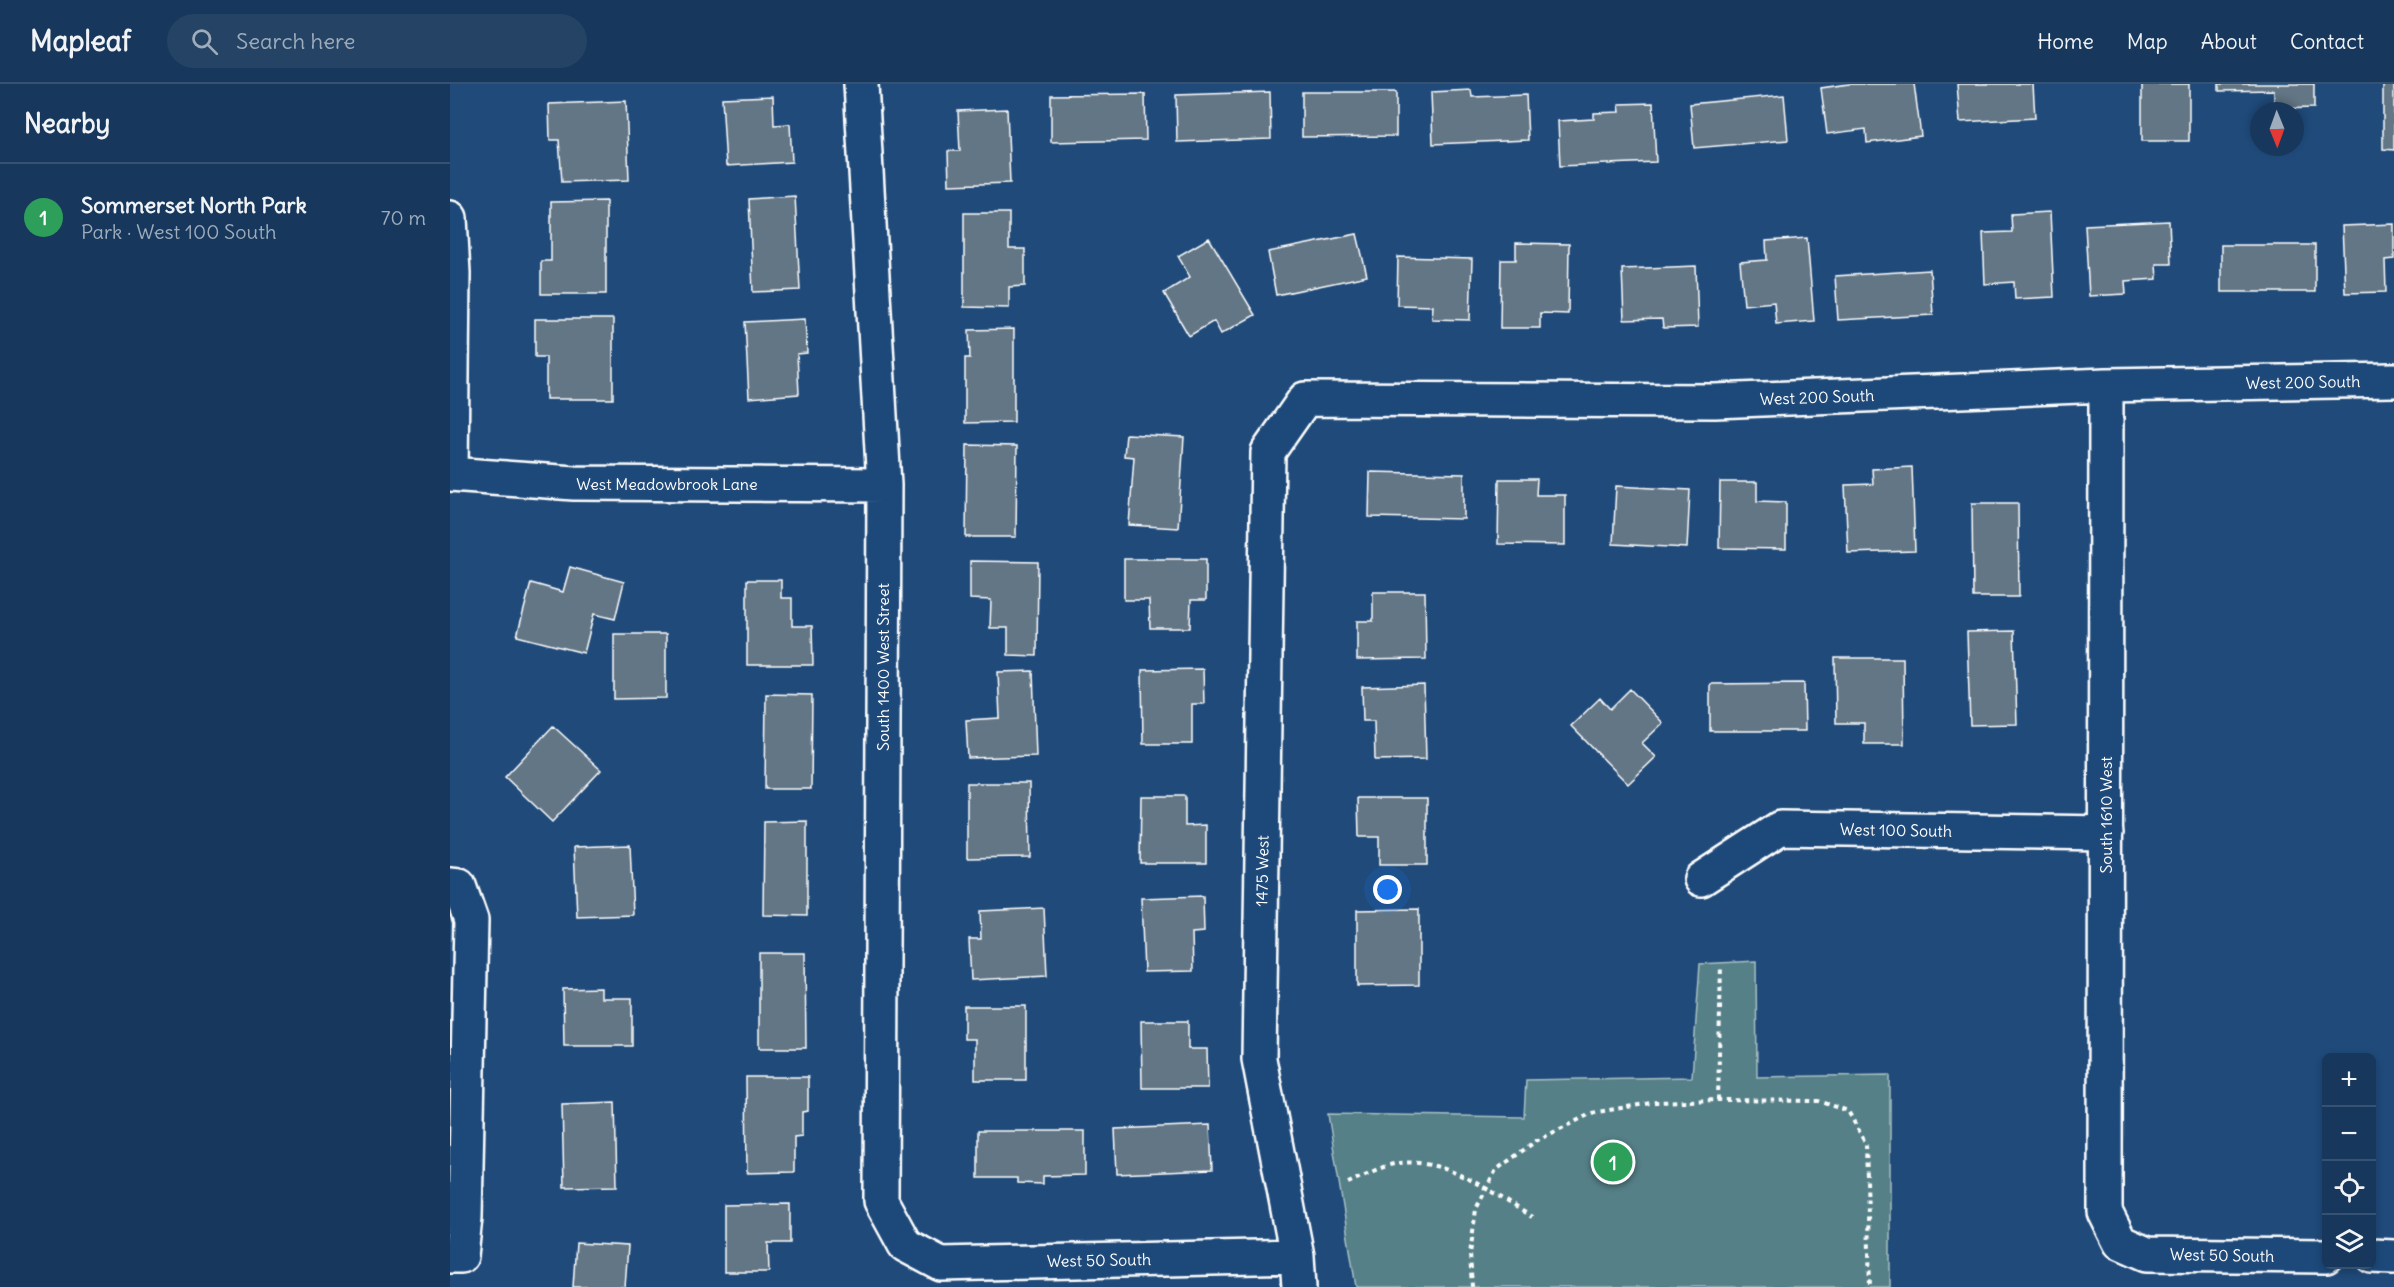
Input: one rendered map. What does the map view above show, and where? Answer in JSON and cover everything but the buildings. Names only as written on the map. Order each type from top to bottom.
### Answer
[{"type":"street","name":"South 1400 West Street","points":[[861,84],[884,485],[881,1201],[905,1245]]},
{"type":"street","points":[[450,218],[453,273],[451,474]]},
{"type":"street","name":"West 200 South","points":[[1268,452],[1305,399],[1715,401],[2106,386],[2394,380]]},
{"type":"street","name":"South 1610 West","points":[[2106,386],[2105,1212],[2120,1242]]},
{"type":"street","name":"1475 West","points":[[1268,452],[1259,1059],[1298,1272]]},
{"type":"street","name":"West Meadowbrook Lane","points":[[451,474],[574,483],[884,485]]},
{"type":"street","name":"West 100 South","points":[[1701,879],[1780,828],[2106,833]]},
{"type":"street","points":[[450,1256],[460,1256],[465,1205],[471,920],[455,886]]},
{"type":"street","name":"West 50 South","points":[[2120,1242],[2147,1254],[2322,1256]]},
{"type":"street","name":"West 50 South","points":[[905,1245],[941,1264],[1298,1272]]},
{"type":"street","points":[[2376,1257],[2394,1257]]},
{"type":"path","points":[[1718,1100],[1721,965]]},
{"type":"path","points":[[1472,1287],[1470,1254],[1476,1209],[1496,1170],[1536,1141],[1592,1113],[1656,1102],[1718,1100],[1819,1101],[1848,1111],[1866,1144],[1870,1287]]},
{"type":"path","points":[[1348,1183],[1400,1163],[1430,1165],[1462,1177],[1532,1217]]},
{"type":"green space","points":[[1756,961],[1757,1077],[1890,1075],[1890,1287],[1356,1287],[1328,1114],[1524,1117],[1526,1080],[1692,1077],[1700,964]]},
{"type":"place","name":"Sommerset North Park","points":[[1613,1162]]}]
